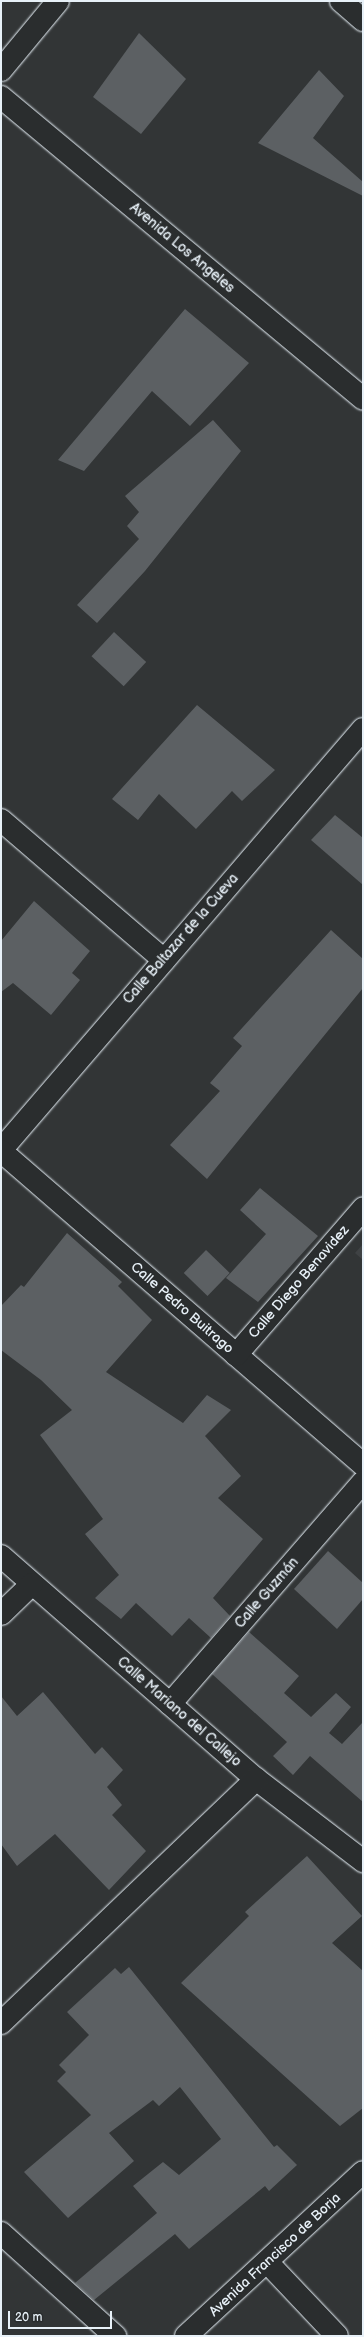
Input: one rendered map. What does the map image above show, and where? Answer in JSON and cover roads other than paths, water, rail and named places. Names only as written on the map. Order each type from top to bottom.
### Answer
[{"type":"street","points":[[1,70],[58,1]]},
{"type":"street","points":[[341,1],[363,20]]},
{"type":"street","name":"Avenida Los Angeles","points":[[1,96],[363,399]]},
{"type":"street","name":"Calle Baltazar de la Cueva","points":[[1,1151],[363,729]]},
{"type":"street","points":[[1,820],[164,960]]},
{"type":"street","name":"Calle Pedro Buitrago","points":[[1,1151],[363,1465]]},
{"type":"street","name":"Calle Diego Benavidez","points":[[236,1355],[363,1209]]},
{"type":"street","name":"Calle Guzmán","points":[[170,1704],[363,1482]]},
{"type":"street","name":"Calle Mariano del Callejo","points":[[1,1556],[256,1780],[363,1862]]},
{"type":"street","points":[[1,1614],[32,1584]]},
{"type":"street","points":[[1,2023],[256,1780]]},
{"type":"street","name":"Avenida Francisco de Borja","points":[[186,2336],[268,2263],[363,2172]]},
{"type":"street","points":[[1,2233],[115,2336]]},
{"type":"street","points":[[268,2263],[337,2336]]}]
